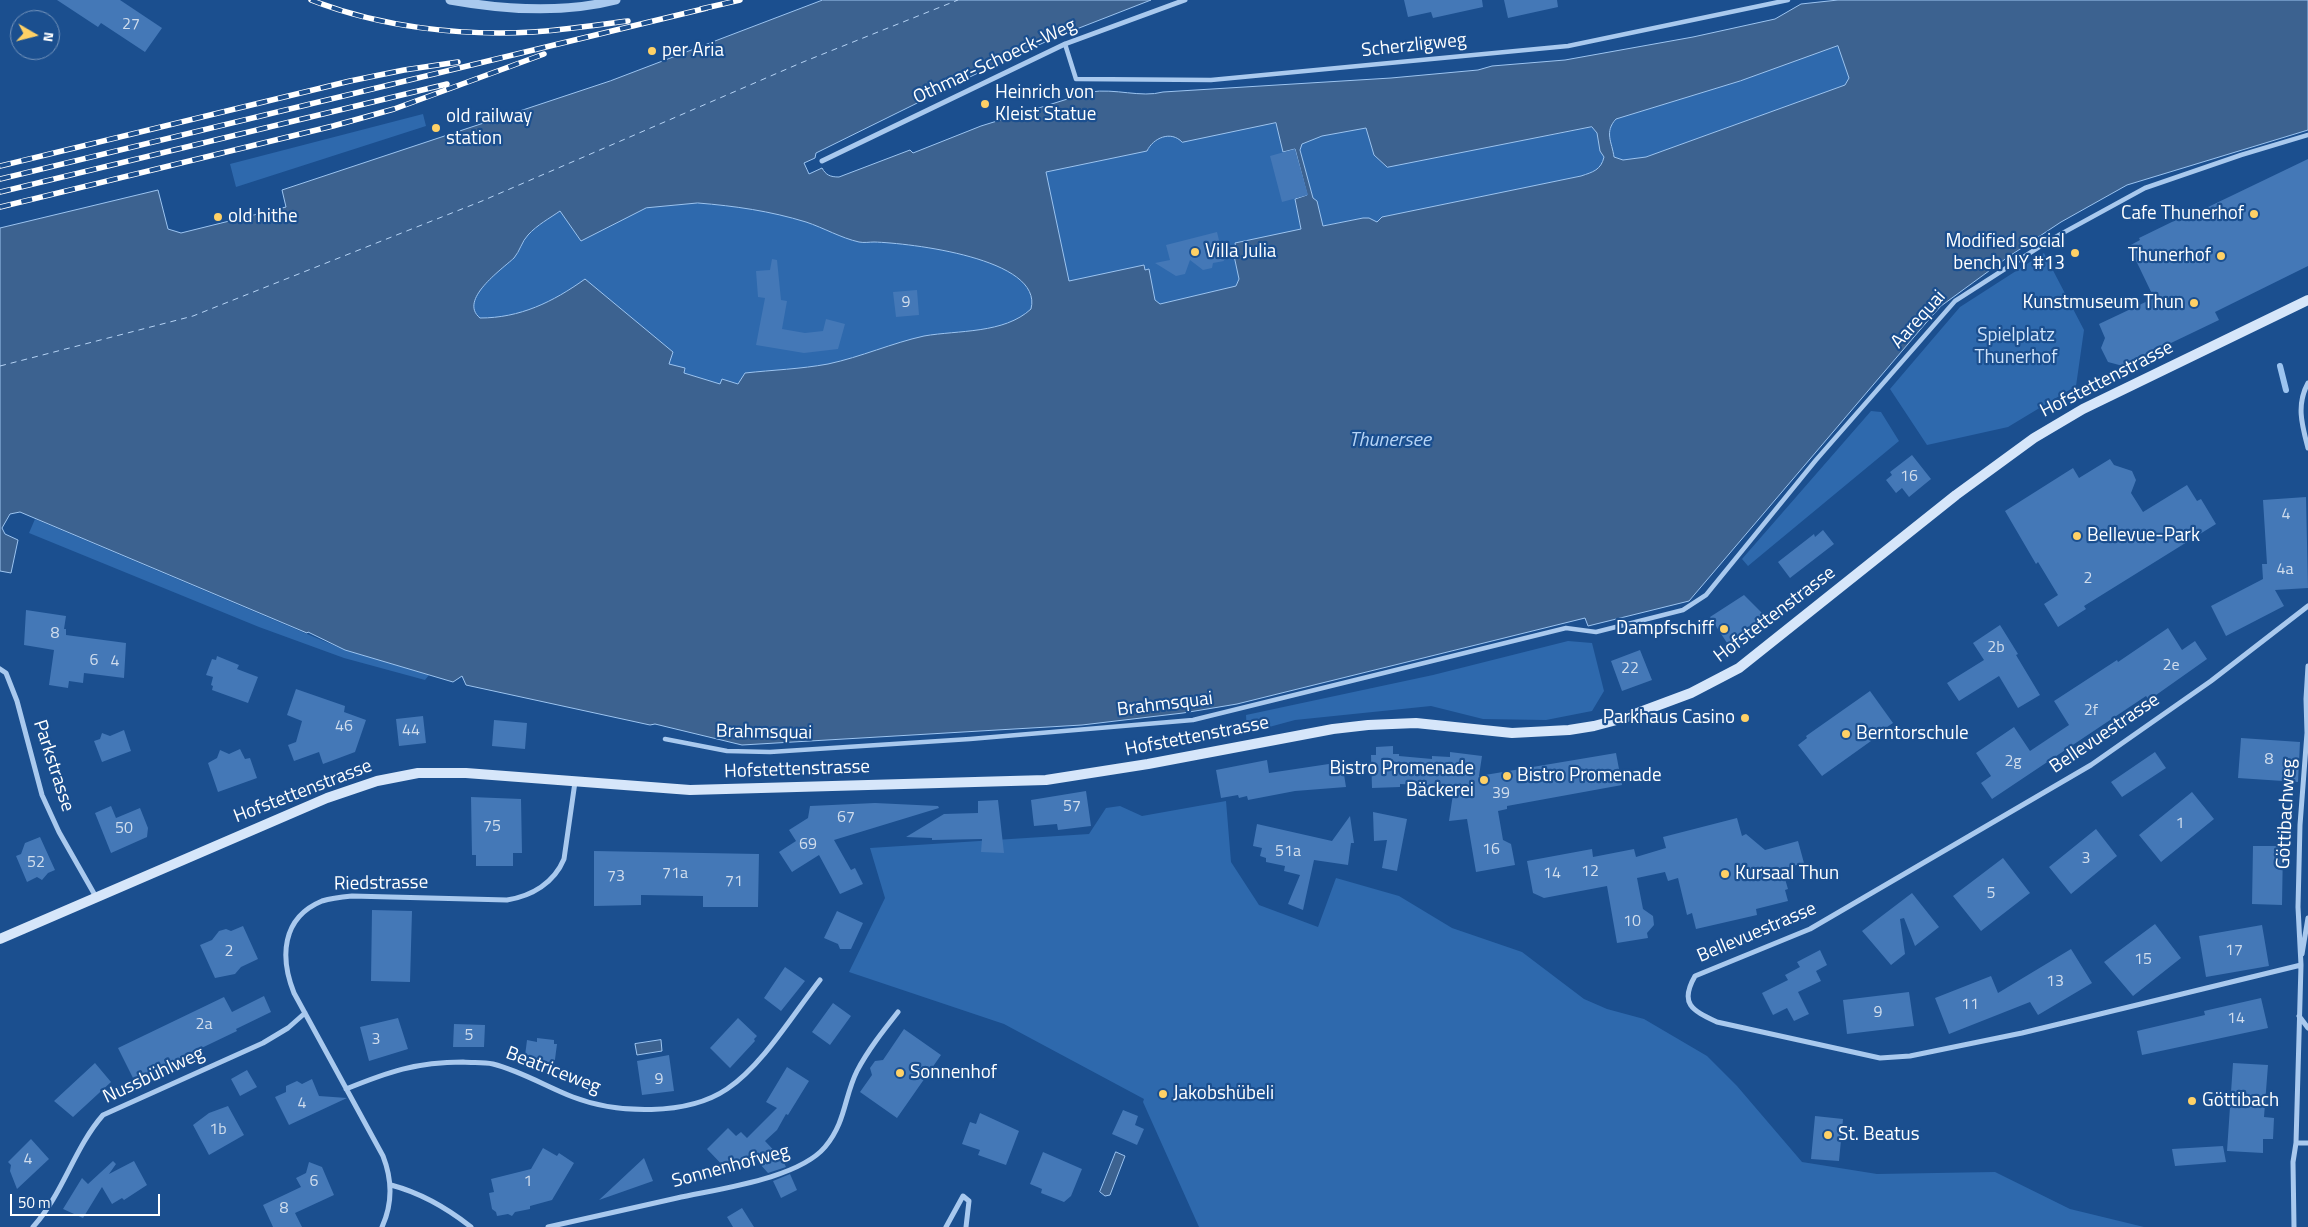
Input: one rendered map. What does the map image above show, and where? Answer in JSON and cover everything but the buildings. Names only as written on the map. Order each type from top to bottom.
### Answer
[{"type":"main road","name":"Hofstettenstrasse","points":[[0,939],[327,798],[397,776],[418,773],[466,773],[699,790],[1036,780],[1107,771],[1333,729],[1368,725],[1433,724],[1526,733],[1581,728],[1610,722],[1682,696],[1739,668],[1956,495],[2042,433],[2083,409],[2308,300]]},
{"type":"street","points":[[450,0],[500,7],[549,9],[578,7],[616,0]]},
{"type":"street","name":"Othmar-Schoeck-Weg","points":[[822,161],[1065,44],[1185,0]]},
{"type":"street","name":"Scherzligweg","points":[[1065,44],[1076,79],[1211,80],[1568,46],[1788,0]]},
{"type":"street","name":"Aarequai","points":[[1658,617],[1683,610],[1706,595],[1816,460],[1955,300],[2050,240],[2145,188],[2241,155],[2308,135]]},
{"type":"street","points":[[2308,383],[2301,400],[2300,410],[2308,448]]},
{"type":"street","name":"Bellevuestrasse","points":[[2301,965],[2022,1033],[1910,1056],[1880,1058],[1717,1022],[1696,1012],[1689,1004],[1688,995],[1695,976],[1810,929],[2091,765],[2210,681],[2308,606]]},
{"type":"street","name":"Brahmsquai","points":[[665,739],[727,751],[770,752],[970,739],[1193,720],[1566,628],[1596,632],[1658,617]]},
{"type":"street","name":"Göttibachweg","points":[[2294,1227],[2293,1162],[2296,1142],[2301,965],[2298,870],[2307,733],[2306,699],[2308,666]]},
{"type":"street","name":"Parkstrasse","points":[[0,669],[6,673],[17,701],[42,795],[96,897]]},
{"type":"street","name":"Riedstrasse","points":[[382,1227],[389,1207],[391,1185],[384,1156],[305,1013],[287,975],[286,944],[292,927],[312,907],[330,899],[352,896],[507,900],[530,894],[546,884],[559,870],[564,859],[575,782]]},
{"type":"street","name":"Göttibachweg","points":[[2301,965],[2308,918]]},
{"type":"street","name":"Beatriceweg","points":[[346,1089],[390,1071],[419,1064],[478,1063],[493,1064],[575,1098],[604,1106],[661,1109],[689,1105],[709,1099],[728,1089],[754,1065],[820,980]]},
{"type":"street","name":"Sonnenhofweg","points":[[548,1227],[738,1185],[791,1170],[814,1158],[824,1148],[841,1122],[856,1072],[875,1042],[898,1012]]},
{"type":"street","name":"Nussbühlweg","points":[[33,1227],[53,1200],[90,1130],[103,1115],[263,1043],[288,1028],[305,1013]]},
{"type":"street","points":[[2300,1016],[2308,1028]]},
{"type":"street","points":[[2296,1142],[2308,1143]]},
{"type":"street","points":[[391,1185],[419,1194],[456,1215],[471,1227]]},
{"type":"street","points":[[946,1227],[963,1196],[970,1200],[966,1227]]},
{"type":"green space","points":[[1838,45],[1849,78],[1845,85],[1646,157],[1623,160],[1614,157],[1610,128],[1616,119],[1740,81]]},
{"type":"green space","points":[[423,114],[426,126],[236,187],[230,164]]},
{"type":"green space","points":[[1276,123],[1283,152],[1295,149],[1307,195],[1295,199],[1301,229],[1233,250],[1239,279],[1236,286],[1160,304],[1155,300],[1149,269],[1145,270],[1144,265],[1069,282],[1046,172],[1147,151],[1152,144],[1164,137],[1178,137]]},
{"type":"green space","points":[[1592,127],[1597,133],[1600,151],[1604,157],[1599,168],[1593,172],[1382,217],[1377,222],[1369,218],[1363,218],[1322,226],[1317,202],[1313,198],[1300,150],[1302,144],[1322,136],[1366,128],[1374,155],[1387,167]]},
{"type":"green space","points":[[698,203],[739,207],[779,215],[806,222],[859,242],[915,246],[970,257],[996,266],[1017,277],[1029,292],[1031,309],[1008,323],[994,327],[925,336],[829,364],[745,373],[739,384],[722,379],[720,384],[684,373],[685,368],[669,364],[585,279],[561,295],[522,312],[480,318],[474,310],[474,302],[484,285],[515,256],[529,234],[560,211],[581,241],[646,208]]},
{"type":"green space","name":"Spielplatz Thunerhof","points":[[2044,253],[2084,330],[2076,386],[2008,427],[1927,445],[1890,389],[1960,307]]},
{"type":"green space","points":[[1871,411],[1881,412],[1899,441],[1748,566],[1742,559]]},
{"type":"green space","points":[[35,519],[345,650],[429,675],[425,680],[344,658],[259,627],[29,533]]},
{"type":"green space","points":[[1568,641],[1592,643],[1604,691],[1592,711],[1546,720],[1483,719],[1431,706],[1295,720],[1247,733],[1246,715],[1433,675]]},
{"type":"green space","points":[[1226,801],[1231,862],[1259,905],[1318,927],[1336,878],[1399,896],[1452,928],[1522,952],[1584,999],[1607,1009],[1644,1019],[1707,1056],[1737,1086],[1802,1162],[1877,1174],[1995,1172],[2070,1209],[2144,1227],[1199,1227],[1143,1102],[1144,1099],[1004,1024],[849,972],[885,898],[870,848],[1089,834],[1106,808],[1120,806],[1142,816]]},
{"type":"water","name":"Thunersee","points":[[823,0],[1151,0],[1056,37],[980,72],[816,153],[815,158],[804,163],[809,174],[822,168],[829,175],[839,177],[910,150],[913,153],[981,126],[1090,92],[1109,91],[1155,94],[1391,78],[1478,70],[1492,66],[1565,60],[1693,37],[1775,19],[1801,4],[1838,0],[2308,0],[2308,130],[2127,185],[2061,222],[2008,257],[1941,306],[1689,601],[1588,626],[1585,618],[1237,704],[1183,713],[1082,725],[742,745],[655,724],[650,725],[466,685],[462,676],[453,682],[345,650],[308,632],[20,512],[10,514],[2,528],[5,534],[18,540],[11,573],[0,571],[0,228],[158,190],[168,229],[181,233],[286,207],[282,190],[610,81]],"holes":[[[1838,46],[1849,78],[1845,85],[1646,157],[1623,160],[1614,157],[1610,128],[1616,119],[1740,81]],[[1276,123],[1283,152],[1295,149],[1307,195],[1295,199],[1301,229],[1235,243],[1236,249],[1233,251],[1239,279],[1236,286],[1160,304],[1155,300],[1149,269],[1145,270],[1144,265],[1069,281],[1046,172],[1147,151],[1153,142],[1163,137],[1178,138],[1182,142]],[[1592,127],[1597,133],[1600,151],[1604,157],[1599,168],[1581,176],[1382,217],[1377,222],[1369,218],[1363,218],[1323,226],[1300,150],[1302,144],[1322,136],[1366,128],[1374,155],[1387,167]],[[698,203],[739,207],[806,222],[859,242],[915,246],[970,257],[996,266],[1017,277],[1029,292],[1031,309],[1008,323],[994,327],[924,336],[828,364],[745,373],[738,384],[722,379],[720,384],[684,373],[685,368],[669,364],[673,352],[585,279],[561,295],[522,312],[480,318],[475,311],[474,303],[484,286],[514,258],[524,240],[532,231],[560,211],[581,241],[646,208]]]},
{"type":"water","points":[[661,1040],[662,1051],[637,1055],[635,1044]]},
{"type":"water","points":[[1116,1152],[1125,1156],[1110,1195],[1105,1196],[1100,1192]]},
{"type":"waterway","name":"Göttibach","points":[[2280,366],[2286,390]]},
{"type":"ferry route","points":[[0,366],[193,316],[482,201],[803,62],[958,0]]},
{"type":"railway","points":[[311,0],[364,17],[420,28],[448,31],[533,32],[628,21]]},
{"type":"railway","points":[[701,9],[740,0]]},
{"type":"railway","points":[[0,179],[707,8]]},
{"type":"railway","points":[[0,207],[333,126],[394,109],[544,54]]},
{"type":"railway","points":[[0,166],[350,81],[458,62]]},
{"type":"railway","points":[[0,192],[447,84]]},
{"type":"place","name":"per Aria","points":[[652,51]]},
{"type":"place","name":"Heinrich von Kleist Statue","points":[[985,104]]},
{"type":"place","name":"old railway station","points":[[436,128]]},
{"type":"place","name":"Cafe Thunerhof","points":[[2254,214]]},
{"type":"place","name":"old hithe","points":[[218,217]]},
{"type":"place","name":"Villa Julia","points":[[1195,252]]},
{"type":"place","name":"Modified social bench NY #13","points":[[2075,253]]},
{"type":"place","name":"Thunerhof","points":[[2221,256]]},
{"type":"place","name":"Kunstmuseum Thun","points":[[2194,303]]},
{"type":"place","name":"Bellevue-Park","points":[[2077,536]]},
{"type":"place","name":"Dampfschiff","points":[[1724,629]]},
{"type":"place","name":"Parkhaus Casino","points":[[1745,718]]},
{"type":"place","name":"Berntorschule","points":[[1846,734]]},
{"type":"place","name":"Bistro Promenade","points":[[1507,776]]},
{"type":"place","name":"Bistro Promenade Bäckerei","points":[[1484,780]]},
{"type":"place","name":"Kursaal Thun","points":[[1725,874]]},
{"type":"place","name":"Sonnenhof","points":[[900,1073]]},
{"type":"place","name":"Jakobshübeli","points":[[1163,1094]]},
{"type":"place","name":"Göttibach","points":[[2192,1101]]},
{"type":"place","name":"St. Beatus","points":[[1828,1135]]}]
